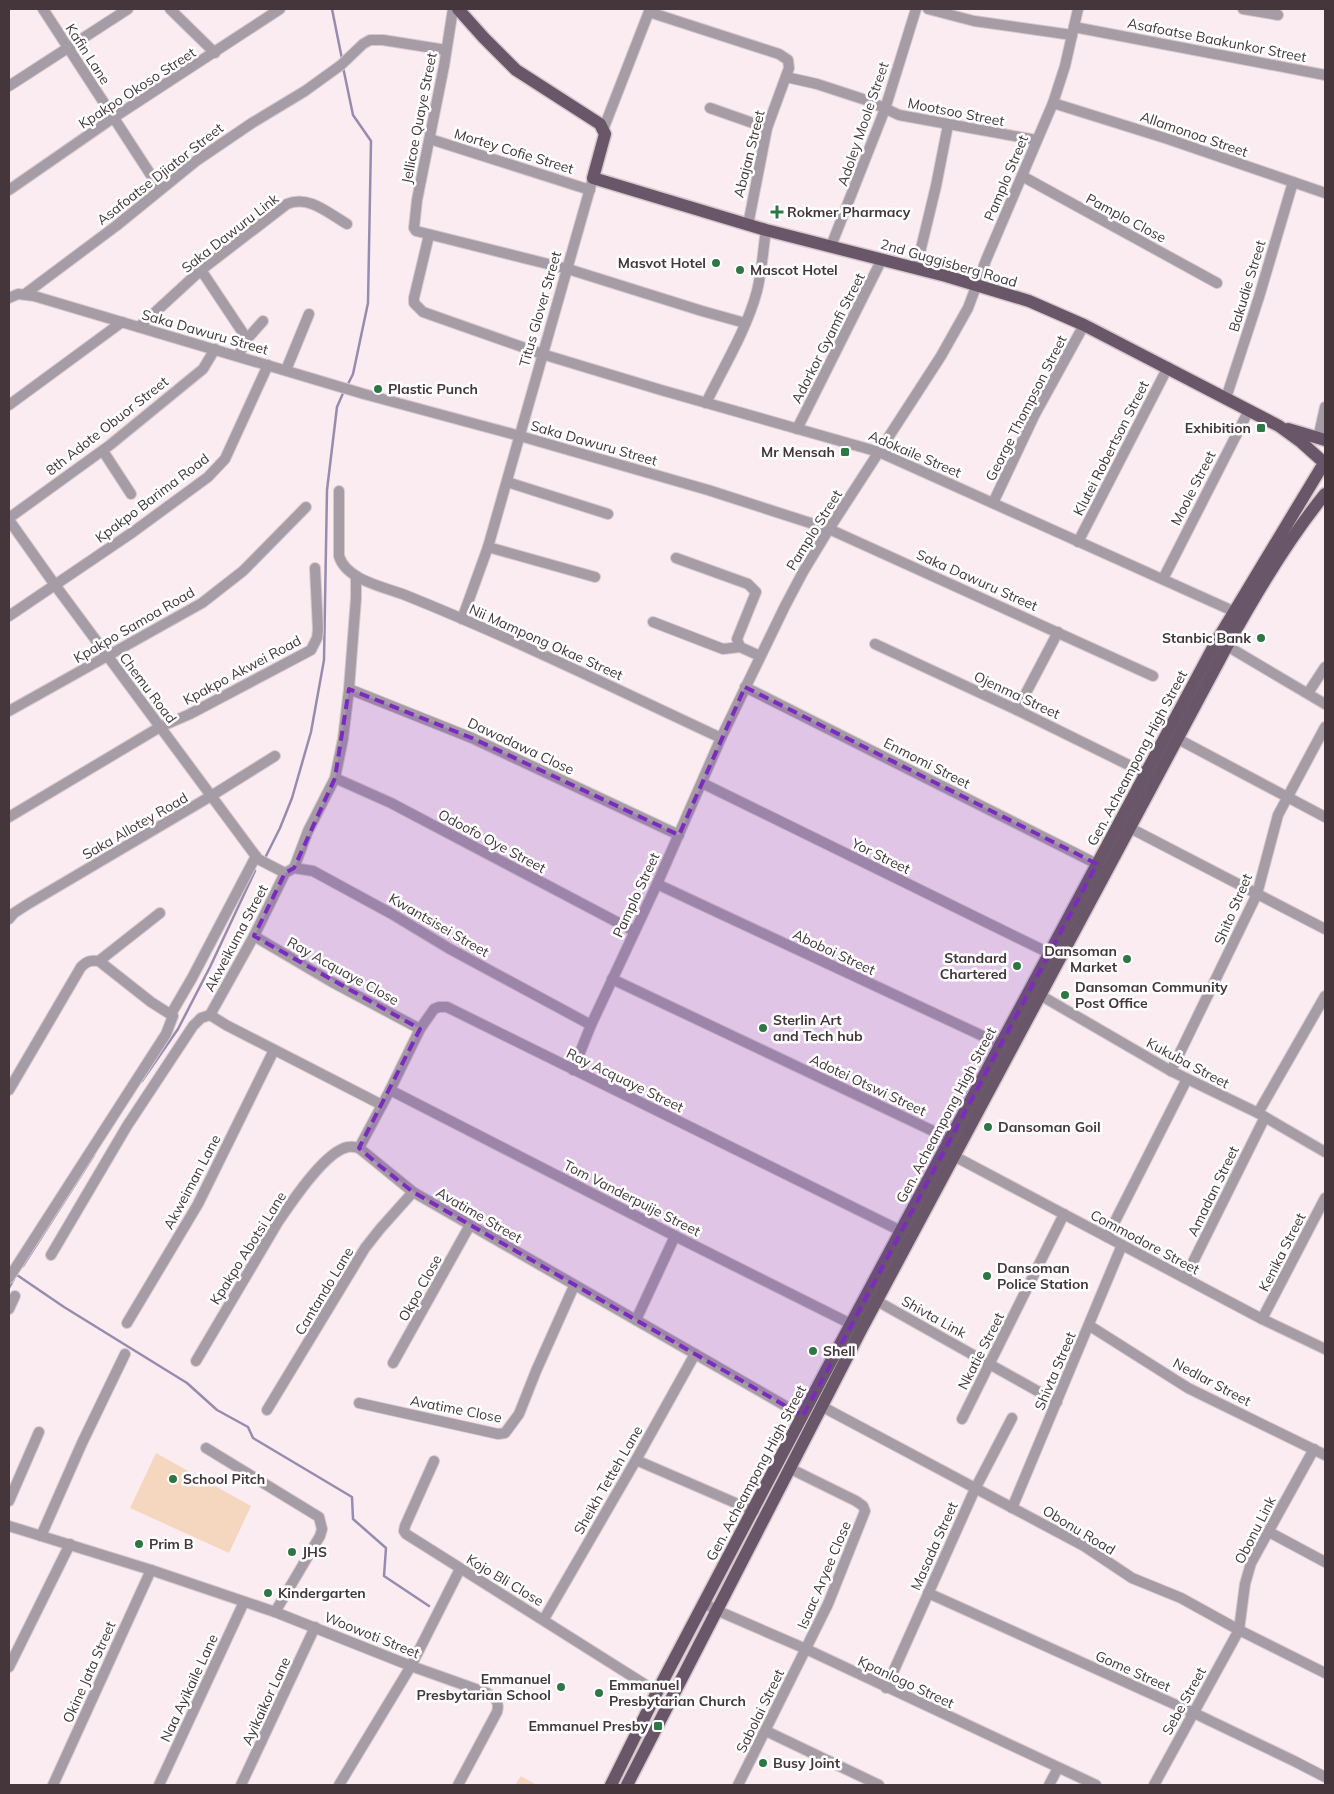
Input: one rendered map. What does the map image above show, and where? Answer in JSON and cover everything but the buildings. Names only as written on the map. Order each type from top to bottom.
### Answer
[{"type":"main road","points":[[458,9],[516,70],[600,124],[603,130]]},
{"type":"main road","name":"Titus Glover Street","points":[[591,184],[604,134],[603,130]]},
{"type":"main road","name":"2nd Guggisberg Road","points":[[591,184],[882,259],[1029,301],[1084,325],[1279,426],[1323,462]]},
{"type":"main road","name":"2nd Guggisberg Road","points":[[1279,426],[1323,436]]},
{"type":"main road","points":[[1308,448],[1313,461],[1312,484]]},
{"type":"main road","name":"Gen. Acheampong High Street","points":[[626,1785],[821,1406],[901,1231],[1233,612],[1312,484],[1323,462]]},
{"type":"main road","name":"Gen. Acheampong High Street","points":[[611,1785],[657,1692],[803,1416],[856,1327],[877,1302],[1227,646],[1298,531],[1325,494]]},
{"type":"street","name":"Kafin Lane","points":[[43,9],[160,189]]},
{"type":"street","points":[[9,86],[128,9]]},
{"type":"street","points":[[170,9],[214,53]]},
{"type":"street","name":"Kpakpo Okoso Street","points":[[9,190],[113,118],[280,9]]},
{"type":"street","name":"Jellicoe Quaye Street","points":[[429,235],[416,231],[414,228],[417,200],[453,9]]},
{"type":"street","name":"Adoley Moole Street","points":[[831,246],[885,109],[916,9]]},
{"type":"street","name":"Asafoatse Baakunkor Street","points":[[928,9],[974,21],[1073,31],[1325,75]]},
{"type":"street","name":"Pamplo Street","points":[[573,1070],[591,1025],[657,884],[721,738],[803,572],[963,319],[1053,103],[1065,66],[1078,9]]},
{"type":"street","points":[[1243,9],[1278,14]]},
{"type":"street","points":[[650,11],[780,54],[788,60],[789,68],[786,77]]},
{"type":"street","name":"Titus Glover Street","points":[[603,130],[650,11]]},
{"type":"street","name":"Asafoatse Djiator Street","points":[[24,294],[116,226],[160,189],[232,136],[305,91],[341,65],[370,40],[383,40],[446,50]]},
{"type":"street","name":"Mootsoo Street","points":[[786,77],[817,84],[869,101],[899,116],[1036,140]]},
{"type":"street","name":"Abajan Street","points":[[748,224],[767,128],[786,77]]},
{"type":"street","name":"Allamonoa Street","points":[[1053,103],[1168,139],[1325,193]]},
{"type":"street","points":[[710,108],[767,128]]},
{"type":"street","points":[[916,269],[936,186],[948,125]]},
{"type":"street","name":"Mortey Cofie Street","points":[[430,139],[591,184]]},
{"type":"street","name":"Pamplo Close","points":[[1022,176],[1217,283]]},
{"type":"street","name":"Bakudie Street","points":[[1226,398],[1259,297],[1292,182]]},
{"type":"street","name":"Titus Glover Street","points":[[462,619],[488,547],[591,184]]},
{"type":"street","name":"Saka Dawuru Link","points":[[140,327],[201,270],[287,204],[296,200],[308,202],[347,224]]},
{"type":"street","points":[[706,403],[745,323],[757,290],[766,230]]},
{"type":"street","points":[[429,235],[568,269],[745,323]]},
{"type":"street","name":"Adokaile Street","points":[[429,235],[414,298],[414,303],[423,312],[542,354],[880,452],[1162,578],[1233,612]]},
{"type":"street","name":"Adorkor Gyamfi Street","points":[[797,429],[882,259]]},
{"type":"street","points":[[201,270],[247,340]]},
{"type":"street","points":[[9,298],[24,294]]},
{"type":"street","name":"Saka Dawuru Street","points":[[24,294],[364,394],[708,490],[829,529],[1154,676]]},
{"type":"street","points":[[286,370],[309,314]]},
{"type":"street","points":[[238,356],[247,340],[263,321]]},
{"type":"street","points":[[9,405],[122,322]]},
{"type":"street","name":"George Thompson Street","points":[[993,503],[1035,414],[1084,325]]},
{"type":"street","name":"8th Adote Obuor Street","points":[[9,519],[103,451],[203,368],[215,349]]},
{"type":"street","name":"Kpakpo Barima Road","points":[[9,616],[141,526],[218,468],[229,452],[268,365]]},
{"type":"street","name":"Klutei Robertson Street","points":[[1078,542],[1168,367]]},
{"type":"street","points":[[1323,436],[1325,407]]},
{"type":"street","name":"Moole Street","points":[[1162,578],[1249,410]]},
{"type":"street","points":[[103,451],[131,494]]},
{"type":"street","points":[[507,482],[608,514]]},
{"type":"street","points":[[340,492],[339,556],[343,564],[356,577]]},
{"type":"street","name":"Kpakpo Samoa Road","points":[[9,711],[202,603],[242,571],[306,507]]},
{"type":"street","name":"Chemu Road","points":[[9,519],[55,585],[257,857],[271,866]]},
{"type":"street","points":[[488,547],[595,577]]},
{"type":"street","points":[[676,558],[748,584],[756,592],[737,639],[740,647]]},
{"type":"street","name":"Kpakpo Akwei Road","points":[[9,817],[160,727],[190,714],[311,650],[317,638],[318,630],[315,568]]},
{"type":"street","name":"Nii Mampong Okae Street","points":[[356,577],[424,602],[528,647],[721,738]]},
{"type":"street","name":"Akweikuma Street","points":[[210,1015],[290,870],[335,778],[343,739],[349,689],[356,577]]},
{"type":"street","points":[[653,622],[723,649],[740,647],[760,656]]},
{"type":"street","points":[[1017,710],[1058,632]]},
{"type":"street","name":"Ojenma Street","points":[[875,644],[1017,710],[1147,774]]},
{"type":"street","points":[[1227,646],[1325,704]]},
{"type":"street","points":[[1308,694],[1325,667]]},
{"type":"street","name":"Enmomi Street","points":[[745,687],[1098,864]]},
{"type":"street","name":"Dawadawa Close","points":[[349,689],[472,738],[679,835]]},
{"type":"street","name":"Shito Street","points":[[1171,1071],[1257,894],[1278,816],[1325,727]]},
{"type":"street","points":[[1178,738],[1325,817]]},
{"type":"street","name":"Saka Allotey Road","points":[[9,919],[14,913],[28,904],[275,756]]},
{"type":"street","name":"Odoofo Oye Street","points":[[335,778],[391,804],[634,931]]},
{"type":"street","name":"Yor Street","points":[[702,783],[1049,953]]},
{"type":"street","points":[[1130,828],[1325,929]]},
{"type":"street","points":[[171,1014],[257,857]]},
{"type":"street","name":"Kwantsisei Street","points":[[271,866],[290,870],[313,871],[392,914],[450,949],[591,1025]]},
{"type":"street","name":"Aboboi Street","points":[[657,884],[1000,1044]]},
{"type":"street","points":[[102,963],[160,913]]},
{"type":"street","name":"Ray Acquaye Close","points":[[254,936],[332,982],[420,1029]]},
{"type":"street","points":[[9,1090],[85,962],[92,960],[102,963],[151,1002],[171,1014],[173,1018],[166,1034],[9,1278]]},
{"type":"street","name":"Adotei Otswi Street","points":[[612,979],[950,1139]]},
{"type":"street","name":"Kukuba Street","points":[[1040,995],[1171,1071],[1261,1115],[1325,1152]]},
{"type":"street","name":"Amadan Street","points":[[1185,1278],[1261,1115],[1325,996]]},
{"type":"street","name":"Ray Acquaye Street","points":[[382,1105],[420,1029],[434,1009],[447,1007],[901,1231]]},
{"type":"street","points":[[50,1255],[127,1126],[193,1026],[201,1018],[210,1015],[382,1105],[359,1148]]},
{"type":"street","name":"Akweiman Lane","points":[[127,1323],[202,1197],[274,1050]]},
{"type":"street","points":[[1107,1237],[1187,1079]]},
{"type":"street","name":"Tom Vanderpuije Street","points":[[390,1090],[856,1327]]},
{"type":"street","name":"Kpakpo Abotsi Lane","points":[[196,1361],[293,1200],[318,1168],[332,1156],[348,1146],[359,1148]]},
{"type":"street","name":"Avatime Street","points":[[359,1148],[413,1192],[803,1416]]},
{"type":"street","name":"Commodore Street","points":[[954,1156],[1262,1319],[1325,1349]]},
{"type":"street","name":"Cantando Lane","points":[[267,1410],[365,1248],[413,1192]]},
{"type":"street","name":"Kenika Street","points":[[1262,1319],[1325,1198]]},
{"type":"street","name":"Nkatie Street","points":[[962,1419],[1064,1214]]},
{"type":"street","name":"Okpo Close","points":[[393,1363],[470,1225]]},
{"type":"street","points":[[636,1320],[674,1236]]},
{"type":"street","name":"Shivta Street","points":[[1012,1508],[1090,1326],[1122,1245]]},
{"type":"street","name":"Avatime Close","points":[[359,1403],[498,1434],[505,1433],[519,1414],[574,1286]]},
{"type":"street","points":[[9,1308],[15,1296]]},
{"type":"street","name":"Shivta Link","points":[[877,1302],[1057,1402]]},
{"type":"street","name":"Nedlar Street","points":[[1090,1326],[1188,1388],[1325,1455]]},
{"type":"street","points":[[41,1536],[124,1354]]},
{"type":"street","name":"Sheikh Tetteh Lane","points":[[544,1619],[695,1354]]},
{"type":"street","name":"Obonu Road","points":[[821,1406],[1084,1546],[1132,1578],[1181,1598],[1239,1630],[1325,1673]]},
{"type":"street","name":"Masada Street","points":[[886,1688],[975,1489],[1012,1418]]},
{"type":"street","points":[[9,1501],[39,1432]]},
{"type":"street","points":[[206,1448],[319,1518],[322,1529],[320,1536],[275,1612]]},
{"type":"street","name":"Obonu Link","points":[[1239,1630],[1251,1563],[1314,1449]]},
{"type":"street","points":[[636,1460],[754,1511]]},
{"type":"street","name":"Kojo Bli Close","points":[[434,1461],[404,1526],[406,1534],[544,1619],[657,1692]]},
{"type":"street","name":"Isaac Aryee Close","points":[[789,1468],[856,1500],[863,1506],[864,1511],[828,1604],[806,1650]]},
{"type":"street","name":"Woowoti Street","points":[[9,1526],[151,1570],[275,1612],[496,1698],[499,1705],[497,1712],[458,1785]]},
{"type":"street","points":[[1269,1532],[1325,1562]]},
{"type":"street","points":[[9,1667],[70,1544]]},
{"type":"street","points":[[339,1785],[411,1666],[460,1569]]},
{"type":"street","name":"Okine Jata Street","points":[[53,1785],[151,1570]]},
{"type":"street","name":"Gome Street","points":[[928,1593],[1194,1713],[1325,1778]]},
{"type":"street","name":"Naa Ayikaile Lane","points":[[159,1785],[244,1602]]},
{"type":"street","name":"Kpanlogo Street","points":[[704,1602],[716,1610],[1096,1785]]},
{"type":"street","name":"Ayikaikor Lane","points":[[241,1785],[315,1627]]},
{"type":"street","name":"Sebe Street","points":[[1154,1785],[1239,1630]]},
{"type":"street","name":"Sabolai Street","points":[[738,1785],[806,1650]]},
{"type":"street","points":[[766,1732],[878,1785]]},
{"type":"street","points":[[1049,1785],[1058,1768]]},
{"type":"highlighted area","points":[[745,687],[1097,864],[803,1416],[413,1192],[359,1148],[420,1029],[254,936],[285,873],[294,868],[335,778],[349,689],[472,738],[679,835]]},
{"type":"shaded area","name":"School Pitch","points":[[156,1453],[251,1506],[229,1553],[130,1508]]},
{"type":"shaded area","points":[[521,1776],[535,1784],[537,1785],[515,1785]]},
{"type":"waterway","points":[[332,9],[342,59]]},
{"type":"waterway","points":[[343,67],[353,115],[371,141],[368,303],[353,374],[347,386]]},
{"type":"waterway","points":[[266,856],[292,798],[311,732],[324,660],[327,490],[337,407],[344,391]]},
{"type":"waterway","points":[[142,1081],[178,1029],[210,967],[255,871]]},
{"type":"waterway","points":[[23,1266],[94,1155]]},
{"type":"waterway","points":[[17,1275],[64,1307],[187,1383],[217,1410],[248,1427],[253,1438],[352,1497],[353,1519],[386,1548],[384,1576],[429,1606]]},
{"type":"waterway","points":[[9,1288],[14,1279]]},
{"type":"place","name":"Rokmer Pharmacy","points":[[777,212]]},
{"type":"place","name":"Masvot Hotel","points":[[716,263]]},
{"type":"place","name":"Mascot Hotel","points":[[740,270]]},
{"type":"place","name":"Plastic Punch","points":[[378,389]]},
{"type":"place","name":"Exhibition","points":[[1261,428]]},
{"type":"place","name":"Mr Mensah","points":[[845,452]]},
{"type":"place","name":"Stanbic Bank","points":[[1261,638]]},
{"type":"place","name":"Dansoman Market","points":[[1127,959]]},
{"type":"place","name":"Standard Chartered","points":[[1017,966]]},
{"type":"place","name":"Dansoman Community Post Office","points":[[1065,995]]},
{"type":"place","name":"Sterlin Art and Tech hub","points":[[763,1028]]},
{"type":"place","name":"Dansoman Goil","points":[[988,1127]]},
{"type":"place","name":"Dansoman Police Station","points":[[987,1276]]},
{"type":"place","name":"Shell","points":[[813,1351]]},
{"type":"place","name":"School Pitch","points":[[173,1479]]},
{"type":"place","name":"Prim B","points":[[139,1544]]},
{"type":"place","name":"JHS","points":[[292,1552]]},
{"type":"place","name":"Kindergarten","points":[[268,1593]]},
{"type":"place","name":"Emmanuel Presbytarian School","points":[[561,1687]]},
{"type":"place","name":"Emmanuel Presbytarian Church","points":[[599,1693]]},
{"type":"place","name":"Emmanuel Presby","points":[[658,1726]]},
{"type":"place","name":"Busy Joint","points":[[763,1763]]}]
